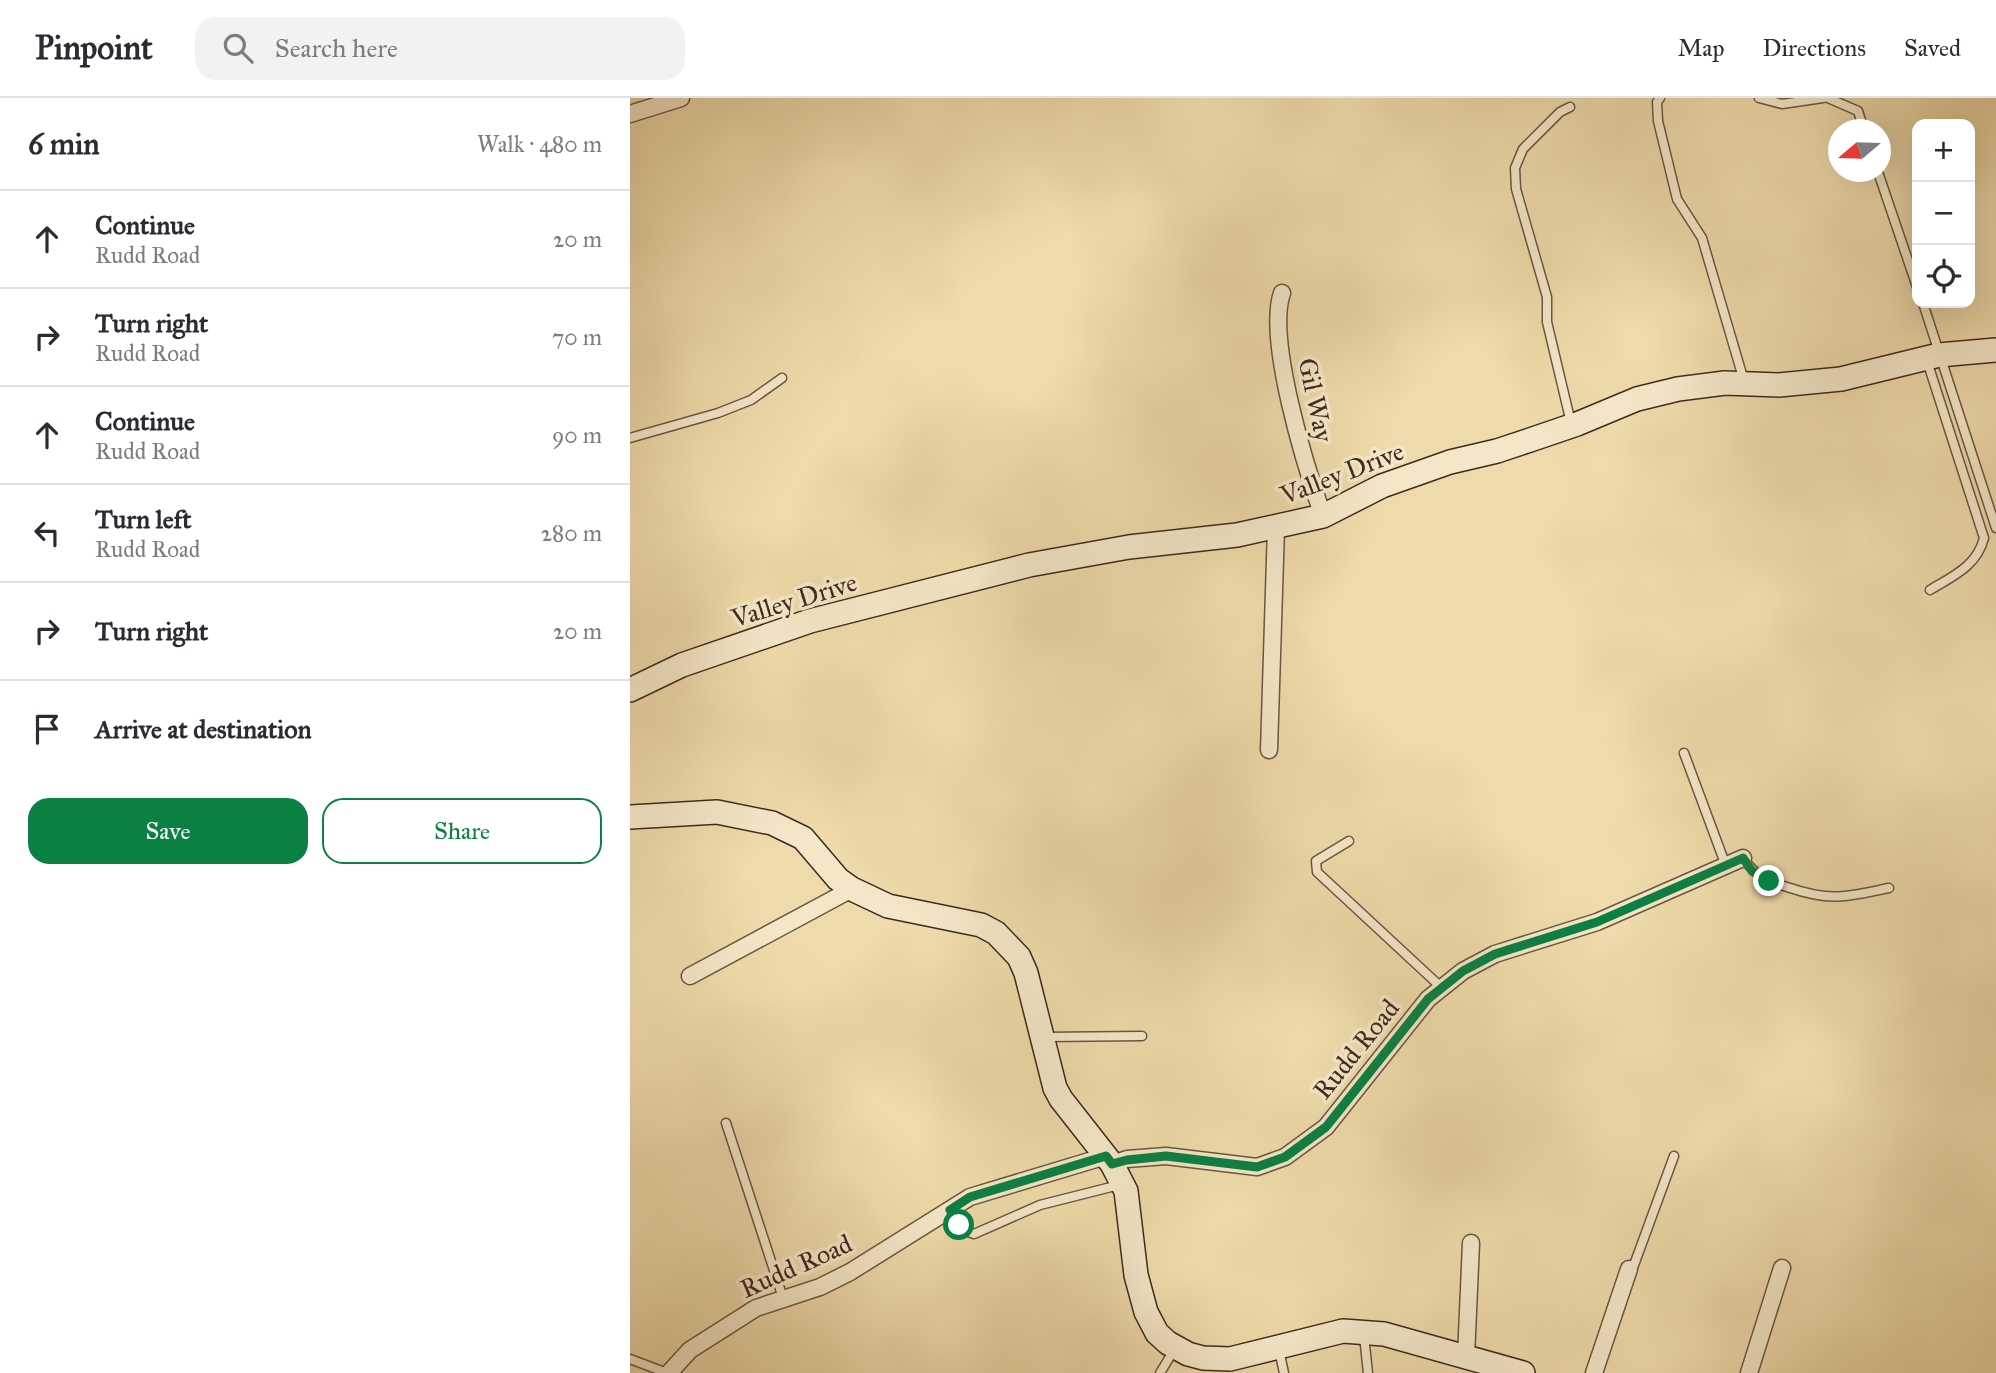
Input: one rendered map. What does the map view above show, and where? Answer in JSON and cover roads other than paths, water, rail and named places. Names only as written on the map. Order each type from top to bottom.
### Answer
[{"type":"street","points":[[630,114],[681,98]]},
{"type":"street","name":"Gil Way","points":[[1282,293],[1278,304],[1281,356],[1304,461],[1323,516]]},
{"type":"street","name":"Valley Drive","points":[[630,690],[682,665],[810,621],[1031,564],[1129,547],[1237,535],[1323,516],[1382,486],[1450,461],[1497,451],[1637,399],[1678,389],[1725,383],[1779,385],[1841,379],[1933,357],[1996,350]]},
{"type":"street","points":[[1269,750],[1276,527]]},
{"type":"street","points":[[630,817],[717,812],[772,822],[803,838],[838,879],[852,889],[888,906],[981,925],[996,933],[1019,957],[1026,973],[1055,1088],[1114,1168],[1126,1191],[1136,1275],[1146,1312],[1157,1333],[1176,1347],[1203,1357],[1230,1359],[1343,1331],[1384,1334],[1480,1364],[1523,1373]]},
{"type":"street","name":"Rudd Road","points":[[668,1373],[691,1350],[756,1308],[820,1287],[850,1272],[970,1197],[1114,1168],[1127,1160],[1166,1156],[1257,1167],[1285,1157],[1326,1127],[1428,999],[1463,971],[1495,954],[1597,922],[1743,858]]},
{"type":"street","points":[[690,976],[852,889]]},
{"type":"street","points":[[1471,1243],[1480,1364]]},
{"type":"street","points":[[1749,1373],[1782,1268]]},
{"type":"street","points":[[1594,1373],[1629,1269]]},
{"type":"lane","points":[[1660,98],[1657,102],[1658,121],[1678,199],[1702,238],[1745,384]]},
{"type":"lane","points":[[1759,98],[1782,104],[1826,98],[1858,111],[1861,119]]},
{"type":"lane","points":[[1570,107],[1560,111],[1522,149],[1515,168],[1516,189],[1547,297],[1546,322],[1572,425]]},
{"type":"lane","points":[[1881,182],[1912,272]]},
{"type":"lane","points":[[1924,308],[1933,357],[1984,538],[1973,562],[1930,590]]},
{"type":"lane","points":[[1933,357],[1996,528]]},
{"type":"lane","points":[[630,438],[751,400],[782,378]]},
{"type":"lane","points":[[1684,753],[1726,866]]},
{"type":"lane","points":[[1349,841],[1316,861],[1317,872],[1442,988]]},
{"type":"lane","points":[[1743,858],[1758,876],[1816,897],[1844,897],[1889,888]]},
{"type":"lane","points":[[1041,1037],[1142,1036]]},
{"type":"lane","points":[[726,1123],[783,1298]]},
{"type":"lane","points":[[1629,1269],[1634,1265],[1674,1156]]},
{"type":"lane","points":[[950,1210],[963,1230],[974,1234],[1114,1168]]},
{"type":"lane","points":[[1363,1333],[1368,1373]]},
{"type":"lane","points":[[1160,1373],[1176,1347]]},
{"type":"lane","points":[[1278,1347],[1284,1373]]},
{"type":"lane","points":[[630,1359],[668,1373]]}]
